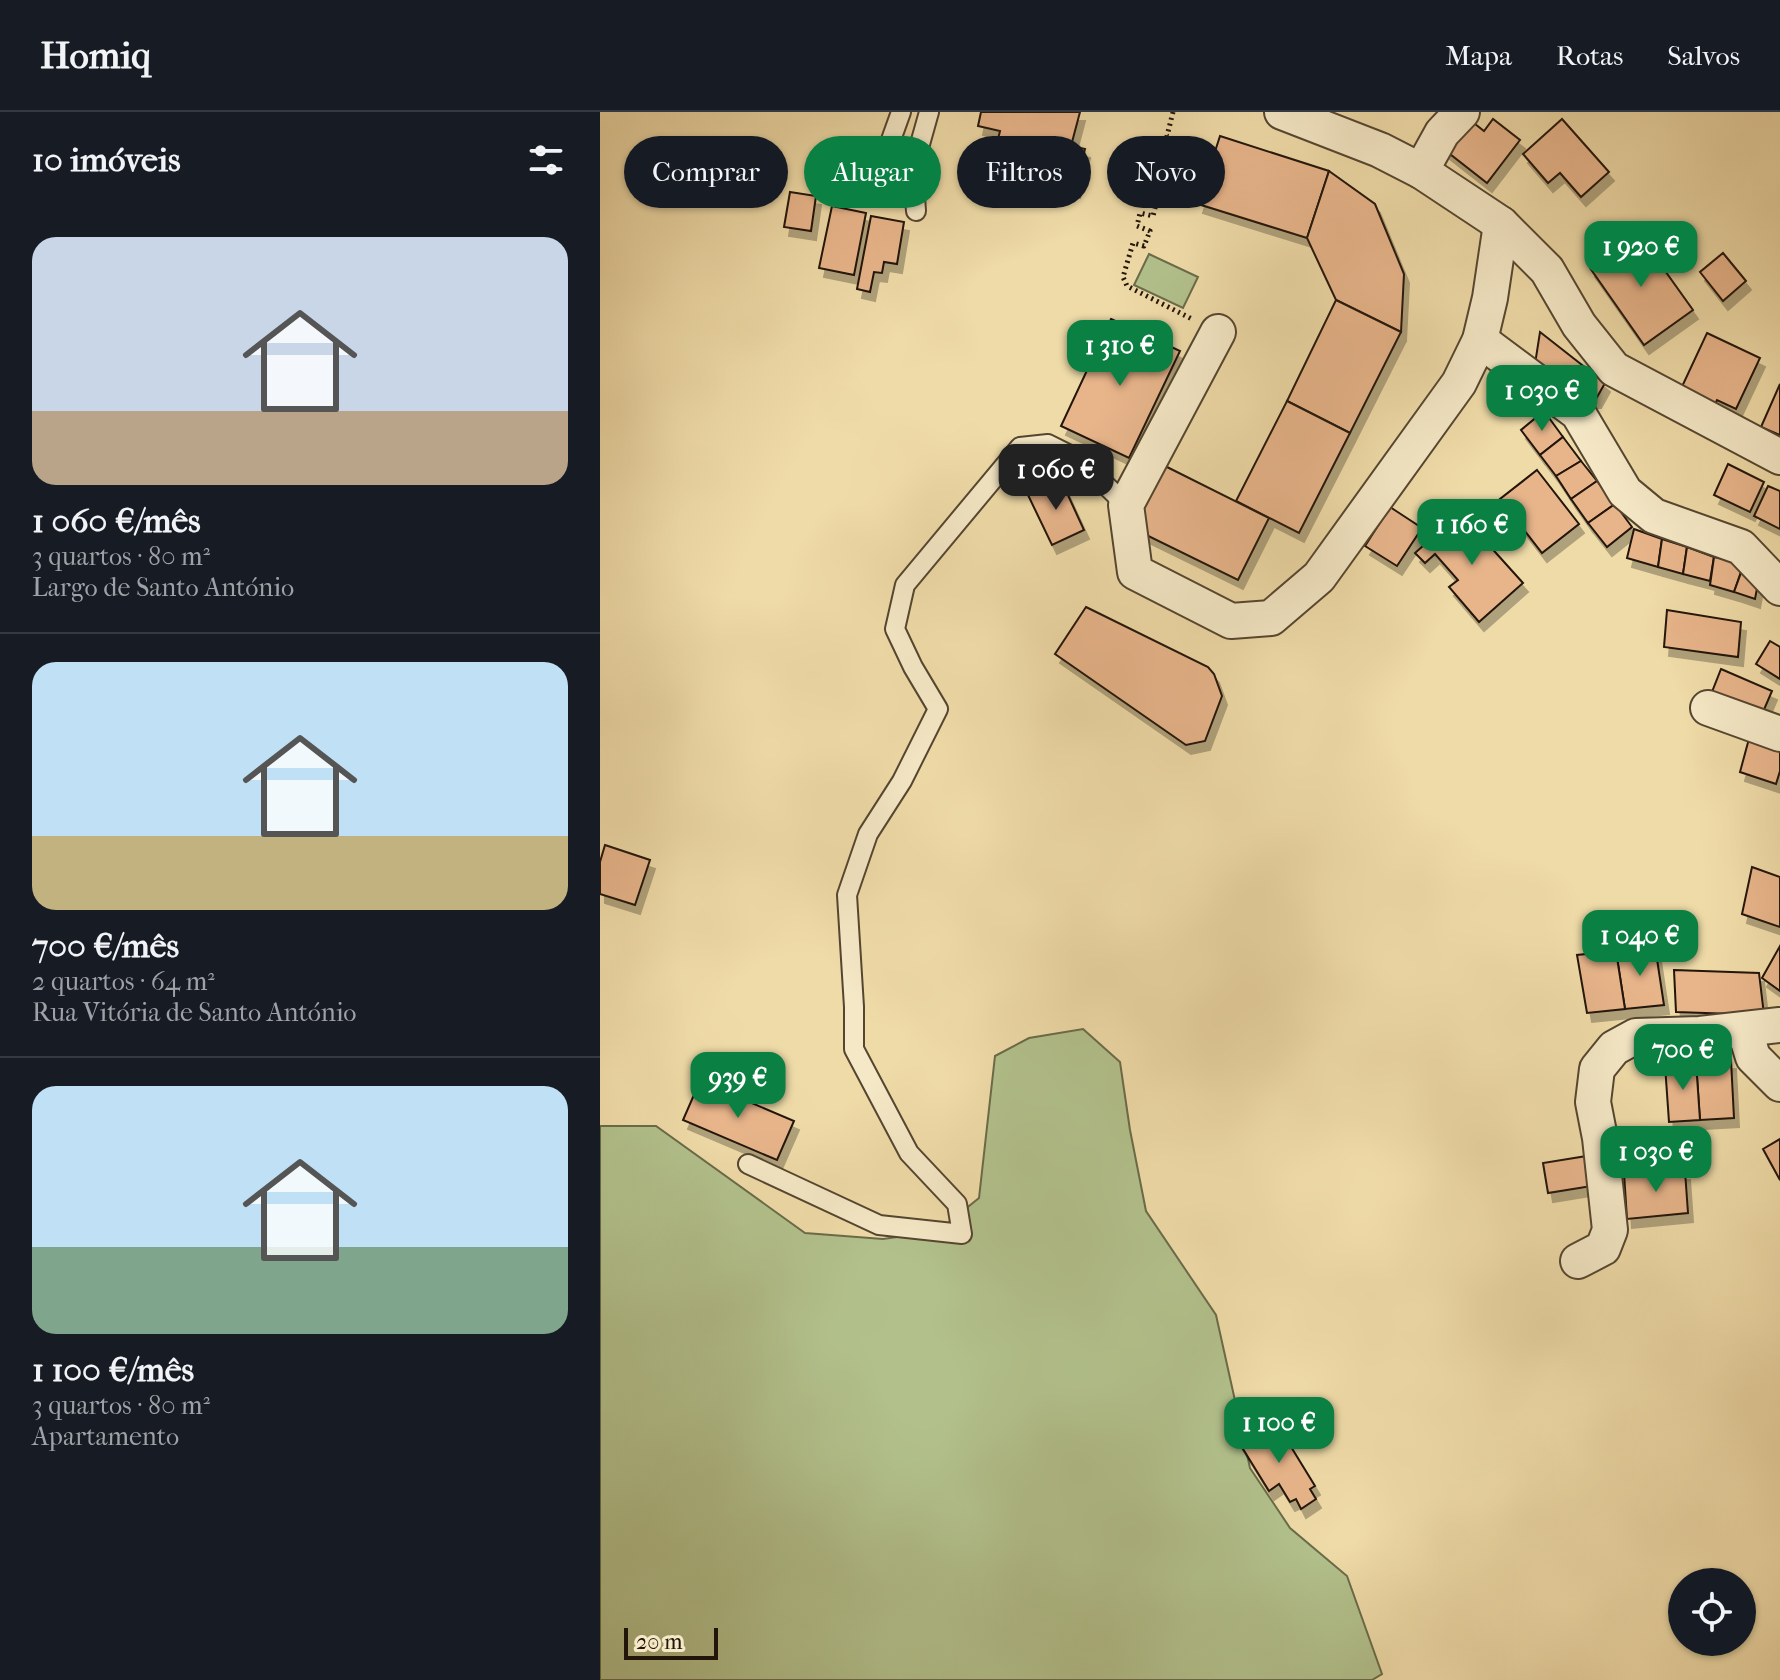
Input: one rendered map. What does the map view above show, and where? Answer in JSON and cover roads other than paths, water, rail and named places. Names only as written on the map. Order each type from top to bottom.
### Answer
[{"type":"street","points":[[1282,112],[1380,150],[1421,171],[1501,224],[1547,270],[1579,325],[1614,369],[1780,457]]},
{"type":"street","points":[[1421,171],[1442,133],[1462,112]]},
{"type":"street","points":[[1218,332],[1126,505],[1135,572],[1231,621],[1271,618],[1319,577],[1459,383],[1480,340],[1501,224]]},
{"type":"street","points":[[1480,340],[1578,413],[1625,492],[1654,516],[1741,547],[1780,588]]},
{"type":"street","points":[[1708,708],[1780,734]]},
{"type":"street","points":[[1578,1261],[1603,1248],[1610,1230],[1593,1102],[1597,1069],[1614,1048],[1636,1036],[1745,1031],[1780,1025]]},
{"type":"street","points":[[1745,1031],[1753,1057],[1780,1084]]},
{"type":"lane","points":[[892,136],[901,112]]},
{"type":"lane","points":[[916,211],[913,169],[929,112]]},
{"type":"lane","points":[[748,1164],[879,1225],[962,1234],[957,1204],[909,1153],[854,1049],[847,895],[868,834],[902,781],[938,709],[895,629],[905,585],[1020,447],[1048,444],[1080,460],[1126,505]]}]
